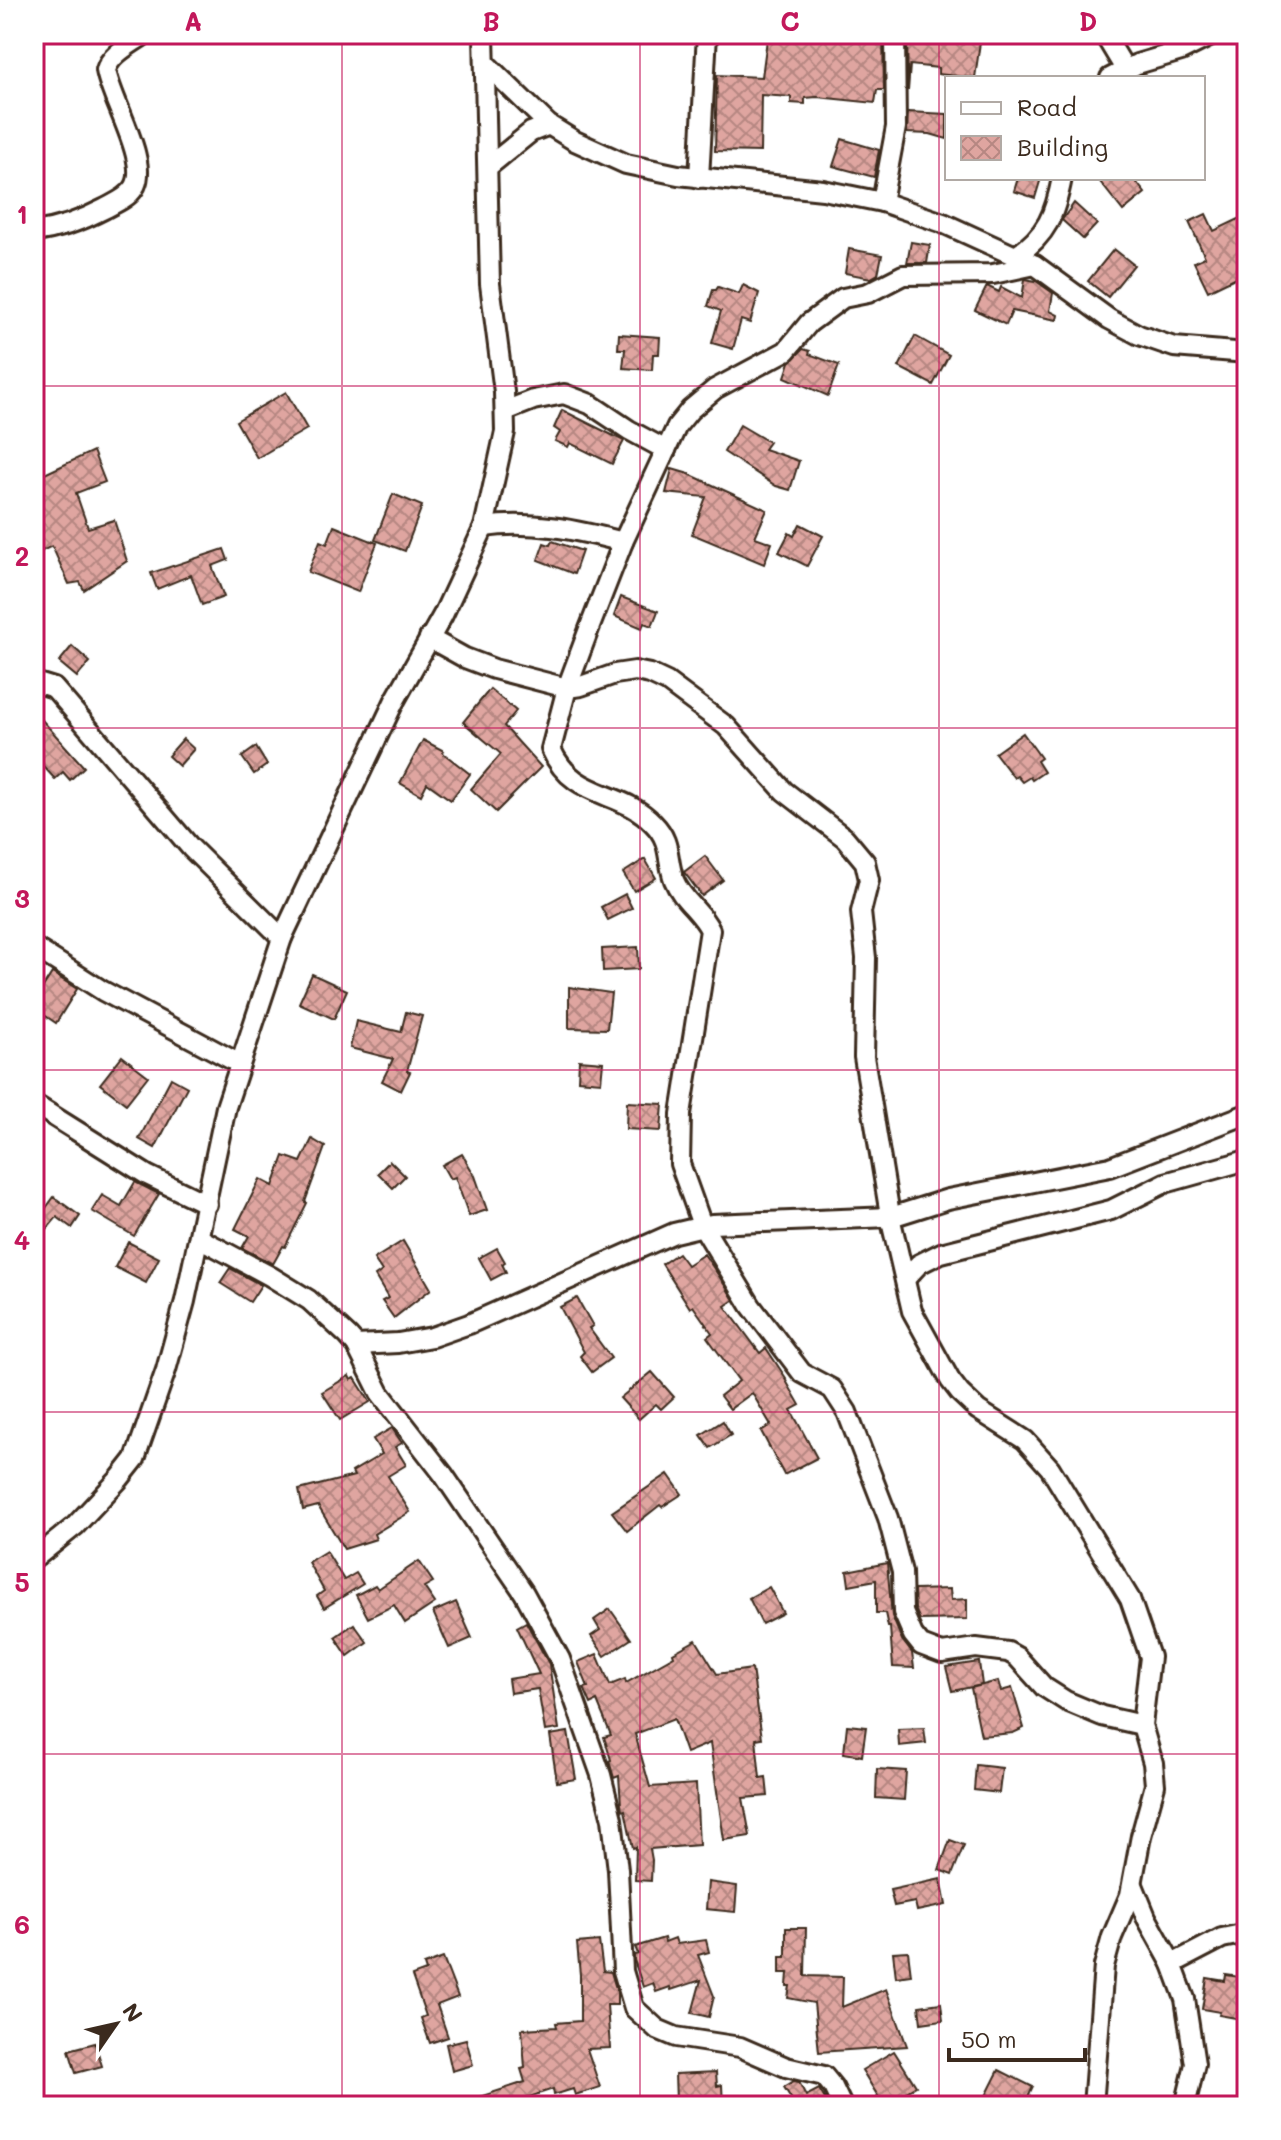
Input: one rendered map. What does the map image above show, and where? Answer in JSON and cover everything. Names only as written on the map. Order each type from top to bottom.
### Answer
[{"type":"street","points":[[34,232],[98,212],[119,201],[134,188],[139,177],[138,161],[106,70],[107,64],[116,55],[145,34]]},
{"type":"street","points":[[34,1559],[75,1526],[135,1459],[166,1370],[207,1204],[226,1107],[282,938],[394,702],[484,527],[505,432],[505,411],[490,284],[484,34]]},
{"type":"street","points":[[699,178],[707,34]]},
{"type":"street","points":[[882,202],[896,127],[895,34]]},
{"type":"street","points":[[1104,34],[1117,73],[1181,51],[1215,34]]},
{"type":"street","points":[[485,63],[549,125],[626,164],[699,178],[823,190],[882,202],[943,223],[1035,265],[1109,319],[1139,335],[1174,347],[1247,353]]},
{"type":"street","points":[[489,166],[531,132],[549,125]]},
{"type":"street","points":[[1016,256],[1043,233],[1062,180]]},
{"type":"street","points":[[1035,265],[993,274],[903,275],[868,293],[843,298],[809,323],[786,351],[775,359],[737,376],[699,401],[684,416],[623,542],[567,688],[551,749],[578,784],[635,809],[652,822],[668,845],[675,882],[710,930],[679,1134],[680,1164],[702,1225],[751,1306],[802,1373],[832,1389],[847,1412],[888,1518],[902,1572],[903,1612],[913,1635],[921,1645],[942,1653],[976,1648],[1008,1652],[1017,1657],[1044,1687],[1066,1701],[1102,1716],[1142,1725]]},
{"type":"street","points":[[505,411],[533,400],[564,394],[590,404],[666,450]]},
{"type":"street","points":[[484,527],[505,524],[569,529],[623,542]]},
{"type":"street","points":[[429,638],[465,658],[494,669],[567,688],[635,671],[667,682],[726,726],[784,791],[845,838],[861,855],[869,880],[861,912],[866,958],[864,1057],[891,1217],[912,1311],[950,1380],[978,1410],[1019,1435],[1043,1459],[1130,1599],[1150,1657],[1142,1725],[1153,1763],[1155,1785],[1141,1836],[1133,1885],[1104,1966],[1093,2106]]},
{"type":"street","points":[[34,687],[41,684],[54,688],[191,848],[282,938]]},
{"type":"street","points":[[34,947],[103,991],[240,1064]]},
{"type":"street","points":[[34,1104],[147,1175],[207,1204]]},
{"type":"street","points":[[356,1345],[398,1343],[432,1337],[469,1324],[652,1241],[702,1225],[891,1217],[948,1199],[1110,1167],[1247,1114]]},
{"type":"street","points":[[905,1279],[919,1264],[941,1253],[1111,1210],[1165,1183],[1247,1160]]},
{"type":"street","points":[[199,1238],[309,1300],[356,1345],[380,1393],[443,1474],[524,1593],[560,1659],[601,1775],[612,1819],[618,1870],[623,1971],[634,2008],[657,2029],[676,2037],[740,2047],[786,2067],[819,2074],[829,2081],[842,2106]]},
{"type":"street","points":[[1133,1885],[1146,1917],[1172,1964],[1185,1999],[1195,2053],[1185,2106]]},
{"type":"street","points":[[1172,1964],[1222,1938],[1247,1933]]},
{"type":"building","points":[[775,34],[883,34],[884,90],[877,90],[875,103],[817,97],[805,98],[805,104],[791,103],[791,97],[761,95],[760,152],[715,151],[717,75],[762,77],[767,39],[775,40]]},
{"type":"building","points":[[907,35],[980,42],[975,76],[938,74],[938,68],[910,65],[908,91]]},
{"type":"building","points":[[908,112],[945,114],[945,138],[907,133]]},
{"type":"building","points":[[842,139],[879,150],[874,177],[833,166]]},
{"type":"building","points":[[1017,180],[1040,180],[1035,198],[1014,191]]},
{"type":"building","points":[[1099,180],[1135,180],[1145,193],[1123,211]]},
{"type":"building","points":[[1074,203],[1097,224],[1083,239],[1062,220]]},
{"type":"building","points":[[1206,214],[1214,231],[1247,215],[1247,272],[1208,291],[1194,262],[1205,257],[1189,222]]},
{"type":"building","points":[[911,242],[930,245],[927,263],[907,263]]},
{"type":"building","points":[[849,249],[882,255],[878,274],[871,278],[845,273]]},
{"type":"building","points":[[1114,249],[1134,265],[1108,297],[1088,281]]},
{"type":"building","points":[[1025,279],[1036,281],[1053,293],[1050,311],[1058,315],[1057,320],[1012,311],[1006,325],[975,310],[987,286],[999,292],[1001,287],[1022,298]]},
{"type":"building","points":[[743,285],[759,293],[750,323],[741,320],[733,349],[712,343],[721,311],[708,306],[713,290],[718,287],[739,294]]},
{"type":"building","points":[[619,334],[660,337],[659,354],[653,354],[652,370],[623,368],[625,349],[618,349]]},
{"type":"building","points":[[915,336],[949,355],[933,385],[899,367]]},
{"type":"building","points":[[803,349],[839,365],[828,396],[785,377],[790,362]]},
{"type":"building","points":[[286,392],[307,429],[257,458],[236,421]]},
{"type":"building","points":[[562,410],[624,441],[612,464],[570,443],[568,447],[555,441],[560,432],[554,428]]},
{"type":"building","points":[[740,425],[769,442],[764,449],[799,461],[790,490],[776,486],[724,452]]},
{"type":"building","points":[[93,451],[105,482],[76,493],[88,528],[114,520],[127,561],[84,590],[80,582],[69,584],[52,546],[34,555],[34,479]]},
{"type":"building","points":[[672,469],[767,510],[755,537],[772,543],[764,564],[692,534],[706,497],[666,493]]},
{"type":"building","points":[[393,494],[422,506],[405,551],[375,540]]},
{"type":"building","points":[[800,524],[823,536],[807,566],[779,552],[789,533],[794,536]]},
{"type":"building","points":[[334,526],[377,543],[358,592],[308,572],[320,541],[327,544]]},
{"type":"building","points":[[552,541],[582,551],[574,574],[538,560],[544,543],[550,545]]},
{"type":"building","points":[[224,549],[228,560],[212,566],[224,597],[202,605],[191,575],[157,589],[151,573]]},
{"type":"building","points":[[621,597],[658,611],[652,626],[644,623],[642,628],[614,616]]},
{"type":"building","points":[[72,646],[90,662],[77,677],[59,662]]},
{"type":"building","points":[[490,689],[516,711],[504,726],[541,767],[496,812],[471,789],[501,754],[463,722]]},
{"type":"building","points":[[42,720],[84,767],[70,780],[63,772],[55,779],[34,756],[34,727]]},
{"type":"building","points":[[1023,733],[1041,758],[1037,761],[1044,772],[1022,782],[1017,776],[1014,778],[995,753]]},
{"type":"building","points":[[183,739],[194,749],[179,766],[168,756]]},
{"type":"building","points":[[423,740],[444,751],[470,774],[451,800],[427,783],[421,795],[400,783]]},
{"type":"building","points":[[256,747],[267,765],[254,774],[242,757]]},
{"type":"building","points":[[705,856],[723,880],[702,896],[684,872]]},
{"type":"building","points":[[645,859],[656,878],[634,891],[623,873]]},
{"type":"building","points":[[625,894],[632,908],[608,920],[601,907]]},
{"type":"building","points":[[638,947],[639,969],[603,971],[602,949]]},
{"type":"building","points":[[52,973],[77,989],[56,1023],[34,1008],[34,1001]]},
{"type":"building","points":[[312,974],[347,990],[334,1019],[299,1003]]},
{"type":"building","points":[[569,987],[611,993],[607,1029],[569,1028]]},
{"type":"building","points":[[406,1012],[422,1016],[407,1071],[410,1072],[401,1091],[382,1081],[393,1059],[350,1048],[356,1021],[401,1032]]},
{"type":"building","points":[[122,1056],[148,1076],[126,1104],[100,1084]]},
{"type":"building","points":[[579,1060],[603,1062],[601,1082],[578,1080]]},
{"type":"building","points":[[171,1078],[187,1087],[155,1148],[139,1139]]},
{"type":"building","points":[[627,1102],[663,1104],[661,1131],[626,1129]]},
{"type":"building","points":[[312,1139],[325,1147],[307,1203],[273,1264],[242,1248],[249,1236],[235,1229],[260,1179],[273,1186],[284,1156],[301,1162]]},
{"type":"building","points":[[462,1154],[475,1176],[487,1210],[469,1216],[455,1177],[450,1179],[442,1165]]},
{"type":"building","points":[[390,1161],[405,1176],[393,1188],[378,1173]]},
{"type":"building","points":[[135,1182],[159,1194],[134,1236],[92,1211],[102,1195],[121,1206]]},
{"type":"building","points":[[54,1197],[80,1216],[72,1228],[57,1217],[47,1229],[37,1220]]},
{"type":"building","points":[[403,1241],[431,1289],[394,1318],[382,1301],[388,1298],[375,1276],[382,1271],[374,1259]]},
{"type":"building","points":[[128,1242],[159,1258],[146,1283],[115,1267]]},
{"type":"building","points":[[497,1248],[505,1262],[502,1264],[506,1272],[491,1280],[479,1258]]},
{"type":"building","points":[[678,1253],[687,1265],[704,1254],[719,1276],[734,1300],[725,1306],[760,1353],[766,1348],[786,1378],[800,1405],[791,1410],[817,1458],[784,1475],[761,1431],[771,1425],[752,1393],[730,1409],[720,1396],[739,1381],[707,1337],[712,1333],[693,1306],[690,1308],[662,1264]]},
{"type":"building","points":[[230,1268],[261,1285],[250,1302],[220,1283]]},
{"type":"building","points":[[577,1298],[593,1326],[589,1328],[611,1358],[592,1372],[580,1356],[584,1352],[560,1307]]},
{"type":"building","points":[[652,1372],[674,1397],[661,1409],[656,1404],[639,1419],[620,1398]]},
{"type":"building","points":[[349,1376],[351,1380],[355,1378],[370,1402],[340,1420],[322,1392]]},
{"type":"building","points":[[723,1421],[731,1435],[710,1448],[701,1435]]},
{"type":"building","points":[[392,1428],[402,1443],[395,1447],[406,1465],[388,1476],[410,1512],[374,1534],[376,1539],[344,1549],[318,1506],[303,1510],[299,1490],[354,1476],[352,1472],[382,1454],[373,1439]]},
{"type":"building","points":[[668,1474],[682,1494],[662,1507],[660,1505],[627,1531],[612,1512]]},
{"type":"building","points":[[326,1551],[344,1580],[356,1573],[363,1584],[324,1608],[317,1596],[324,1591],[308,1562]]},
{"type":"building","points":[[419,1561],[433,1582],[424,1587],[435,1603],[405,1623],[394,1605],[368,1618],[356,1595],[375,1585],[378,1589]]},
{"type":"building","points":[[887,1563],[892,1616],[902,1640],[912,1653],[914,1668],[893,1667],[890,1627],[885,1613],[876,1613],[876,1580],[849,1585],[847,1571]]},
{"type":"building","points":[[769,1587],[783,1613],[762,1624],[749,1598]]},
{"type":"building","points":[[950,1589],[951,1600],[967,1599],[967,1619],[920,1620],[915,1609],[914,1590]]},
{"type":"building","points":[[456,1602],[472,1638],[449,1648],[433,1612]]},
{"type":"building","points":[[610,1609],[631,1639],[605,1656],[591,1636],[600,1630],[594,1620]]},
{"type":"building","points":[[526,1622],[549,1664],[559,1729],[545,1731],[538,1689],[510,1693],[508,1679],[539,1674],[517,1627]]},
{"type":"building","points":[[354,1624],[367,1642],[348,1656],[335,1637]]},
{"type":"building","points":[[696,1640],[717,1674],[752,1669],[762,1738],[756,1739],[760,1778],[766,1777],[768,1796],[743,1798],[750,1836],[724,1840],[710,1743],[686,1753],[674,1719],[635,1734],[650,1787],[696,1784],[699,1845],[650,1849],[651,1881],[635,1880],[636,1847],[633,1848],[625,1810],[622,1811],[619,1776],[614,1778],[604,1737],[611,1735],[597,1701],[591,1704],[578,1662],[597,1654],[610,1685],[625,1679],[626,1683]]},
{"type":"building","points":[[979,1662],[982,1685],[952,1691],[946,1667]]},
{"type":"building","points":[[998,1681],[1001,1691],[1012,1688],[1024,1728],[1013,1733],[981,1736],[971,1688]]},
{"type":"building","points":[[847,1725],[866,1727],[862,1756],[844,1753]]},
{"type":"building","points":[[924,1728],[926,1743],[899,1746],[898,1729]]},
{"type":"building","points":[[568,1732],[576,1779],[557,1782],[550,1735]]},
{"type":"building","points":[[976,1765],[1002,1768],[999,1793],[974,1790]]},
{"type":"building","points":[[877,1769],[906,1771],[904,1800],[876,1798]]},
{"type":"building","points":[[950,1840],[964,1845],[952,1875],[939,1870]]},
{"type":"building","points":[[941,1879],[946,1905],[917,1911],[915,1902],[894,1906],[890,1890]]},
{"type":"building","points":[[708,1882],[737,1886],[735,1912],[706,1909]]},
{"type":"building","points":[[786,1928],[806,1928],[805,1976],[843,1977],[842,2007],[886,1989],[907,2046],[819,2052],[814,2003],[788,1998],[788,1973],[780,1973],[780,1957],[786,1957]]},
{"type":"building","points":[[664,1938],[665,1942],[675,1938],[677,1944],[706,1940],[709,1952],[698,1955],[714,1996],[709,2017],[692,2013],[701,1980],[656,1992],[653,1983],[643,1987],[634,1960],[634,1955],[638,1954],[635,1947]]},
{"type":"building","points":[[599,1941],[603,1971],[611,1972],[617,1992],[617,2005],[607,2005],[610,2048],[587,2049],[600,2087],[575,2095],[573,2089],[554,2095],[553,2089],[526,2098],[529,2106],[461,2106],[461,2103],[525,2082],[521,2069],[525,2068],[522,2029],[557,2027],[556,2023],[580,2021],[577,1943]]},
{"type":"building","points":[[908,1951],[911,1975],[896,1977],[893,1952]]},
{"type":"building","points":[[443,1958],[458,1997],[437,2005],[448,2037],[430,2043],[421,2018],[426,2016],[412,1976],[426,1971],[424,1965]]},
{"type":"building","points":[[1226,1975],[1247,1978],[1247,2020],[1202,2009],[1207,1978],[1225,1981]]},
{"type":"building","points":[[941,2003],[943,2020],[921,2023],[919,2006]]},
{"type":"building","points":[[466,2039],[473,2065],[452,2071],[446,2044]]},
{"type":"building","points":[[95,2043],[102,2066],[76,2073],[69,2050]]},
{"type":"building","points":[[894,2051],[916,2086],[884,2106],[862,2070]]},
{"type":"building","points":[[999,2070],[1033,2087],[1024,2106],[992,2106],[983,2102]]},
{"type":"building","points":[[716,2072],[717,2086],[722,2085],[723,2106],[695,2106],[695,2100],[676,2101],[675,2074]]},
{"type":"building","points":[[794,2081],[799,2082],[806,2096],[819,2089],[829,2106],[788,2106],[794,2103],[784,2087]]}]
